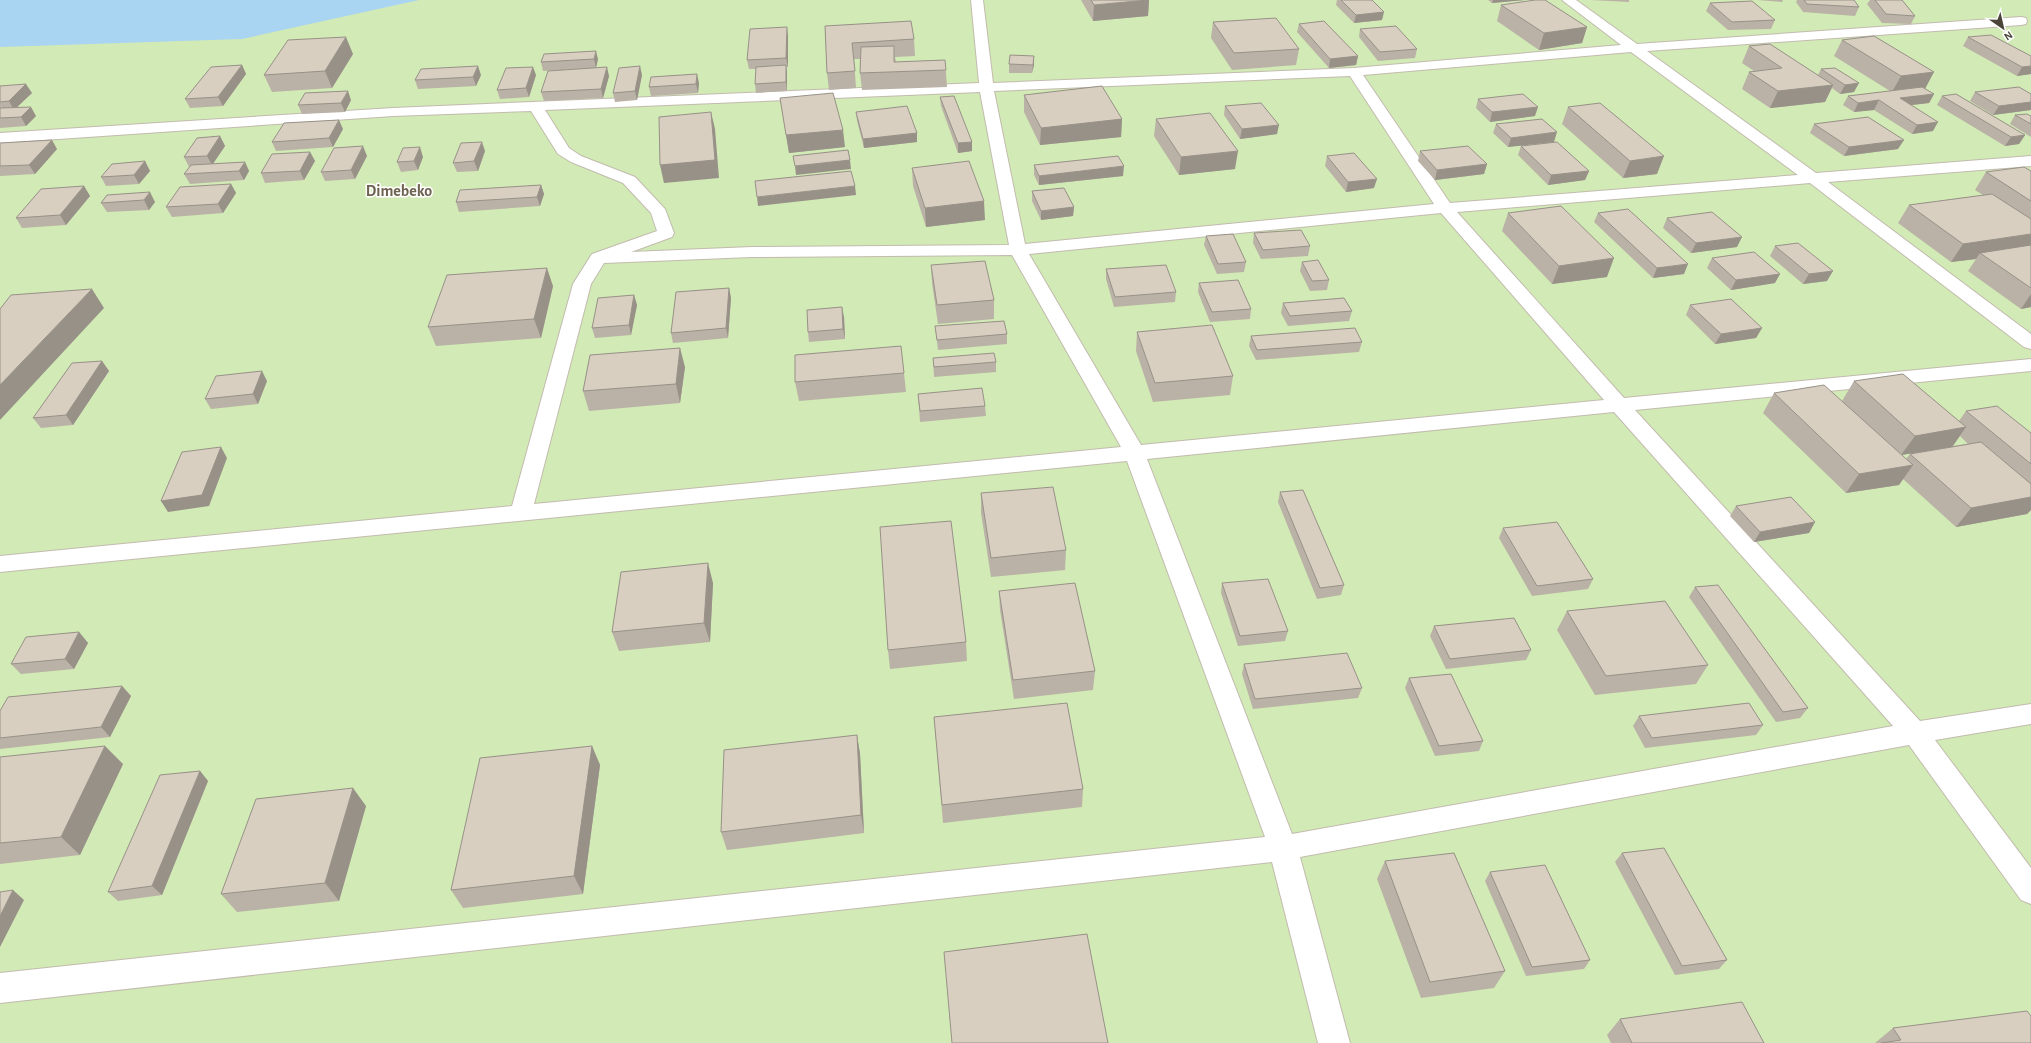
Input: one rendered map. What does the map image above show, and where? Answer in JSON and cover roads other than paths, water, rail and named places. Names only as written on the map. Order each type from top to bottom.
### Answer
[{"type":"street","points":[[977,0],[986,87],[1018,250],[1136,453],[1283,848],[1334,1043]]},
{"type":"street","points":[[1568,0],[1811,177],[2031,343]]},
{"type":"street","points":[[0,138],[393,112],[1354,72],[1634,48],[2021,21]]},
{"type":"street","points":[[1354,72],[1445,208],[1620,406],[1915,733],[2031,890]]},
{"type":"street","points":[[521,513],[582,284],[598,258],[666,233],[659,212],[629,180],[576,159],[563,151],[535,106]]},
{"type":"street","points":[[598,258],[752,252],[1018,250],[1445,208],[1811,177],[2031,161]]},
{"type":"street","points":[[0,564],[2031,365]]},
{"type":"street","points":[[0,988],[1283,848],[1915,733],[2031,714]]},
{"type":"water","points":[[0,0],[419,0],[242,39],[0,47]]},
{"type":"district","name":"Dimebeko","points":[[399,191]]}]
